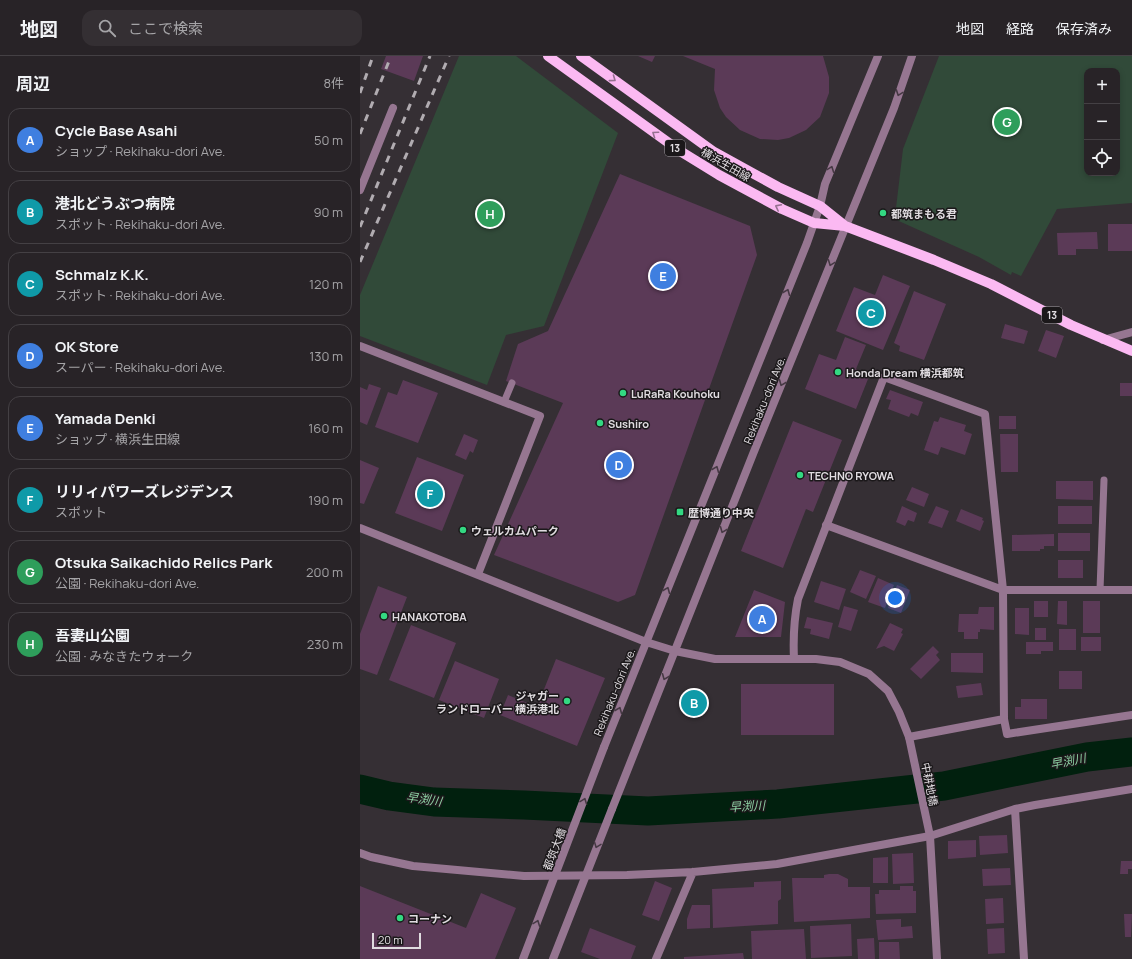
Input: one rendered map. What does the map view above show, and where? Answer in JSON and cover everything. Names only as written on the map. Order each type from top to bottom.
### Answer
[{"type":"main road","name":"横浜生田線","points":[[548,56],[680,151],[719,175],[782,209],[814,223],[845,226],[934,260],[991,284],[1103,340],[1132,351]]},
{"type":"main road","name":"横浜生田線","points":[[581,56],[714,152],[778,187],[820,206],[845,226]]},
{"type":"street","points":[[820,206],[825,184],[878,56]]},
{"type":"street","name":"Rekihaku-dori Ave.","points":[[553,959],[634,752],[845,226],[894,108],[912,56]]},
{"type":"street","points":[[360,190],[393,108]]},
{"type":"street","name":"Rekihaku-dori Ave.","points":[[604,747],[820,206]]},
{"type":"street","points":[[1103,340],[1132,332]]},
{"type":"street","points":[[360,346],[540,416],[478,574]]},
{"type":"street","points":[[794,659],[794,618],[798,599],[884,377],[985,414],[1003,590],[1004,719],[1007,734],[1132,715]]},
{"type":"street","points":[[826,525],[1003,590],[1132,590]]},
{"type":"street","name":"中耕地橋","points":[[360,528],[646,642],[675,651],[715,659],[816,659],[840,662],[869,674],[888,691],[909,736],[930,836],[937,959]]},
{"type":"street","points":[[909,736],[1004,719]]},
{"type":"street","name":"都筑大橋","points":[[523,959],[604,747]]},
{"type":"street","points":[[360,853],[371,857],[413,866],[524,876],[627,875],[693,872],[777,864],[930,836],[1035,804],[1132,789]]},
{"type":"street","points":[[1015,809],[1024,959]]},
{"type":"street","points":[[656,959],[693,872]]},
{"type":"lane","points":[[504,402],[512,383]]},
{"type":"lane","points":[[1100,590],[1104,480]]},
{"type":"green space","points":[[459,56],[516,56],[618,133],[544,326],[506,335],[487,385],[360,336],[360,295]]},
{"type":"green space","points":[[939,56],[1132,56],[1132,203],[1057,209],[1021,276],[1012,272],[1011,275],[979,257],[892,218],[896,208],[903,149]]},
{"type":"building","points":[[386,56],[423,56],[414,81],[381,69]]},
{"type":"building","points":[[638,56],[655,56],[652,62]]},
{"type":"building","points":[[683,56],[823,56],[829,77],[829,93],[820,117],[806,130],[789,138],[778,140],[760,139],[740,130],[726,117],[720,108],[714,90],[715,69]]},
{"type":"building","name":"LuRaRa Kouhoku","points":[[620,174],[750,226],[757,255],[635,595],[618,602],[494,555],[563,403],[506,381],[518,344],[548,331]]},
{"type":"building","points":[[1108,224],[1132,224],[1132,251],[1108,251]]},
{"type":"building","points":[[1097,232],[1098,249],[1076,249],[1076,255],[1058,255],[1057,233]]},
{"type":"building","points":[[883,275],[910,286],[883,350],[836,331],[854,287],[875,295]]},
{"type":"building","points":[[914,291],[946,304],[924,360],[899,351],[900,346],[894,343]]},
{"type":"building","points":[[1005,324],[1028,331],[1024,344],[1001,338]]},
{"type":"building","points":[[1046,330],[1064,336],[1056,358],[1038,351]]},
{"type":"building","name":"Honda Dream 横浜都筑","points":[[845,337],[866,345],[856,369],[870,374],[856,409],[805,389],[819,354],[836,360]]},
{"type":"building","points":[[403,380],[438,393],[418,443],[375,427],[388,392],[397,395]]},
{"type":"building","points":[[1120,383],[1132,383],[1132,396],[1120,396]]},
{"type":"building","points":[[369,384],[381,388],[367,425],[360,422],[360,387],[367,390]]},
{"type":"building","points":[[890,390],[923,402],[918,416],[911,413],[909,417],[888,409],[891,400],[886,399]]},
{"type":"building","points":[[999,416],[1016,416],[1016,429],[999,429]]},
{"type":"building","points":[[940,417],[966,425],[964,431],[972,434],[965,455],[941,447],[938,455],[924,450],[934,421],[938,422]]},
{"type":"building","name":"TECHNO RYOWA","points":[[793,421],[842,440],[813,512],[806,509],[783,568],[741,551]]},
{"type":"building","points":[[464,434],[478,440],[473,453],[470,451],[466,460],[455,455]]},
{"type":"building","points":[[1000,434],[1018,434],[1018,472],[1001,472]]},
{"type":"building","points":[[417,457],[464,475],[442,531],[395,513]]},
{"type":"building","points":[[360,460],[379,468],[364,504],[360,503]]},
{"type":"building","points":[[1056,481],[1093,481],[1093,500],[1056,499]]},
{"type":"building","points":[[912,487],[929,494],[924,507],[906,500]]},
{"type":"building","points":[[902,506],[917,513],[914,522],[908,520],[905,526],[896,522]]},
{"type":"building","points":[[936,506],[949,511],[942,528],[928,523]]},
{"type":"building","points":[[1058,506],[1092,506],[1092,524],[1058,524]]},
{"type":"building","points":[[961,509],[983,518],[982,520],[984,521],[980,531],[956,521]]},
{"type":"building","points":[[1058,533],[1090,533],[1090,551],[1058,551]]},
{"type":"building","points":[[1054,534],[1054,546],[1044,546],[1044,549],[1040,549],[1040,551],[1012,551],[1012,535]]},
{"type":"building","points":[[1058,560],[1083,560],[1083,578],[1058,578]]},
{"type":"building","points":[[860,570],[876,576],[866,599],[850,592]]},
{"type":"building","points":[[878,578],[894,585],[885,608],[868,602]]},
{"type":"building","points":[[821,581],[846,589],[839,610],[814,602]]},
{"type":"building","points":[[897,585],[910,590],[901,613],[888,608]]},
{"type":"building","name":"HANAKOTOBA","points":[[378,586],[407,597],[377,675],[360,669],[360,634]]},
{"type":"building","points":[[754,590],[785,602],[781,637],[735,637]]},
{"type":"building","points":[[1034,601],[1048,601],[1048,617],[1034,617]]},
{"type":"building","points":[[1058,601],[1067,601],[1067,625],[1057,624]]},
{"type":"building","points":[[1083,601],[1100,601],[1100,633],[1083,633]]},
{"type":"building","points":[[844,606],[858,610],[851,631],[838,627]]},
{"type":"building","points":[[979,607],[994,607],[994,630],[980,629],[980,632],[978,632],[978,639],[964,639],[964,632],[958,632],[959,614],[978,614]]},
{"type":"building","points":[[1015,608],[1029,608],[1029,635],[1015,634]]},
{"type":"building","points":[[807,617],[833,623],[829,639],[810,634],[811,629],[804,628]]},
{"type":"building","points":[[890,623],[903,629],[901,633],[903,634],[894,651],[884,646],[876,649]]},
{"type":"building","points":[[411,625],[456,643],[434,698],[389,680]]},
{"type":"building","points":[[1035,628],[1046,628],[1046,640],[1035,640]]},
{"type":"building","points":[[1059,629],[1076,629],[1076,650],[1059,650]]},
{"type":"building","points":[[1081,637],[1101,637],[1101,651],[1081,651]]},
{"type":"building","points":[[1026,642],[1053,642],[1053,651],[1041,651],[1041,654],[1026,654]]},
{"type":"building","points":[[933,646],[939,652],[936,655],[940,660],[921,679],[910,669]]},
{"type":"building","points":[[951,653],[983,653],[983,673],[951,672]]},
{"type":"building","name":"ジャガー ランドローバー 横浜港北","points":[[556,659],[605,678],[577,746],[500,715],[508,695],[537,707]]},
{"type":"building","points":[[455,661],[499,679],[484,718],[439,700]]},
{"type":"building","points":[[1059,671],[1082,671],[1082,689],[1059,689]]},
{"type":"building","points":[[981,683],[983,695],[958,698],[956,686]]},
{"type":"building","points":[[741,684],[834,684],[834,735],[741,735]]},
{"type":"building","points":[[683,693],[706,693],[706,712],[683,712]]},
{"type":"building","points":[[1021,699],[1047,699],[1047,719],[1015,719],[1015,707],[1021,707]]},
{"type":"building","points":[[1007,835],[1008,853],[980,855],[979,836]]},
{"type":"building","points":[[976,840],[976,857],[948,859],[948,841]]},
{"type":"building","points":[[913,853],[914,883],[893,884],[892,854]]},
{"type":"building","points":[[888,857],[888,883],[873,883],[873,858]]},
{"type":"building","points":[[1121,861],[1132,861],[1132,869],[1128,869],[1128,874],[1120,874]]},
{"type":"building","points":[[1010,868],[1011,885],[983,886],[982,869]]},
{"type":"building","points":[[838,874],[848,879],[848,887],[870,887],[870,918],[794,922],[792,878],[824,878],[824,875]]},
{"type":"building","points":[[655,881],[672,888],[659,921],[642,915]]},
{"type":"building","points":[[781,881],[781,899],[778,901],[778,924],[713,928],[712,889],[754,887],[754,882]]},
{"type":"building","name":"コーナン","points":[[360,886],[466,928],[481,893],[516,908],[495,959],[360,959]]},
{"type":"building","points":[[900,886],[913,886],[913,891],[916,891],[916,913],[876,914],[875,894],[879,894],[879,890],[900,890]]},
{"type":"building","points":[[1003,898],[1004,923],[986,924],[985,899]]},
{"type":"building","points":[[692,905],[710,905],[710,928],[687,929],[687,919]]},
{"type":"building","points":[[1124,914],[1132,914],[1131,937],[1125,937]]},
{"type":"building","points":[[901,919],[901,927],[912,926],[913,938],[878,940],[876,920]]},
{"type":"building","points":[[851,924],[852,956],[811,958],[810,926]]},
{"type":"building","points":[[590,928],[636,946],[631,959],[600,959],[581,952]]},
{"type":"building","points":[[1004,928],[1005,953],[988,954],[987,929]]},
{"type":"building","points":[[804,929],[806,959],[752,959],[751,931]]},
{"type":"building","points":[[874,938],[875,959],[858,959],[857,939]]},
{"type":"building","points":[[879,942],[899,942],[900,959],[879,959]]},
{"type":"building","points":[[743,953],[744,959],[684,959],[684,957]]},
{"type":"waterway","name":"早渕川","points":[[360,789],[389,796],[434,802],[648,811],[778,804],[944,786],[1087,757],[1132,752]]},
{"type":"railway","points":[[360,93],[373,56]]},
{"type":"railway","points":[[360,134],[391,56]]},
{"type":"railway","points":[[360,227],[430,56]]},
{"type":"railway","points":[[360,262],[449,56]]},
{"type":"place","name":"Otsuka Saikachido Relics Park","points":[[1007,122]]},
{"type":"place","name":"都筑まもる君","points":[[883,213]]},
{"type":"place","name":"吾妻山公園","points":[[490,214]]},
{"type":"place","name":"Yamada Denki","points":[[663,276]]},
{"type":"place","name":"Schmalz K.K.","points":[[871,313]]},
{"type":"place","name":"Honda Dream 横浜都筑","points":[[838,372]]},
{"type":"place","name":"LuRaRa Kouhoku","points":[[623,393]]},
{"type":"place","name":"Sushiro","points":[[600,423]]},
{"type":"place","name":"OK Store","points":[[619,465]]},
{"type":"place","name":"TECHNO RYOWA","points":[[800,475]]},
{"type":"place","name":"リリィパワーズレジデンス","points":[[430,494]]},
{"type":"place","name":"歴博通り中央","points":[[680,512]]},
{"type":"place","name":"ウェルカムパーク","points":[[463,530]]},
{"type":"place","name":"HANAKOTOBA","points":[[384,616]]},
{"type":"place","name":"Cycle Base Asahi","points":[[762,619]]},
{"type":"place","name":"ジャガー ランドローバー 横浜港北","points":[[567,701]]},
{"type":"place","name":"港北どうぶつ病院","points":[[694,703]]},
{"type":"place","name":"コーナン","points":[[400,918]]}]
